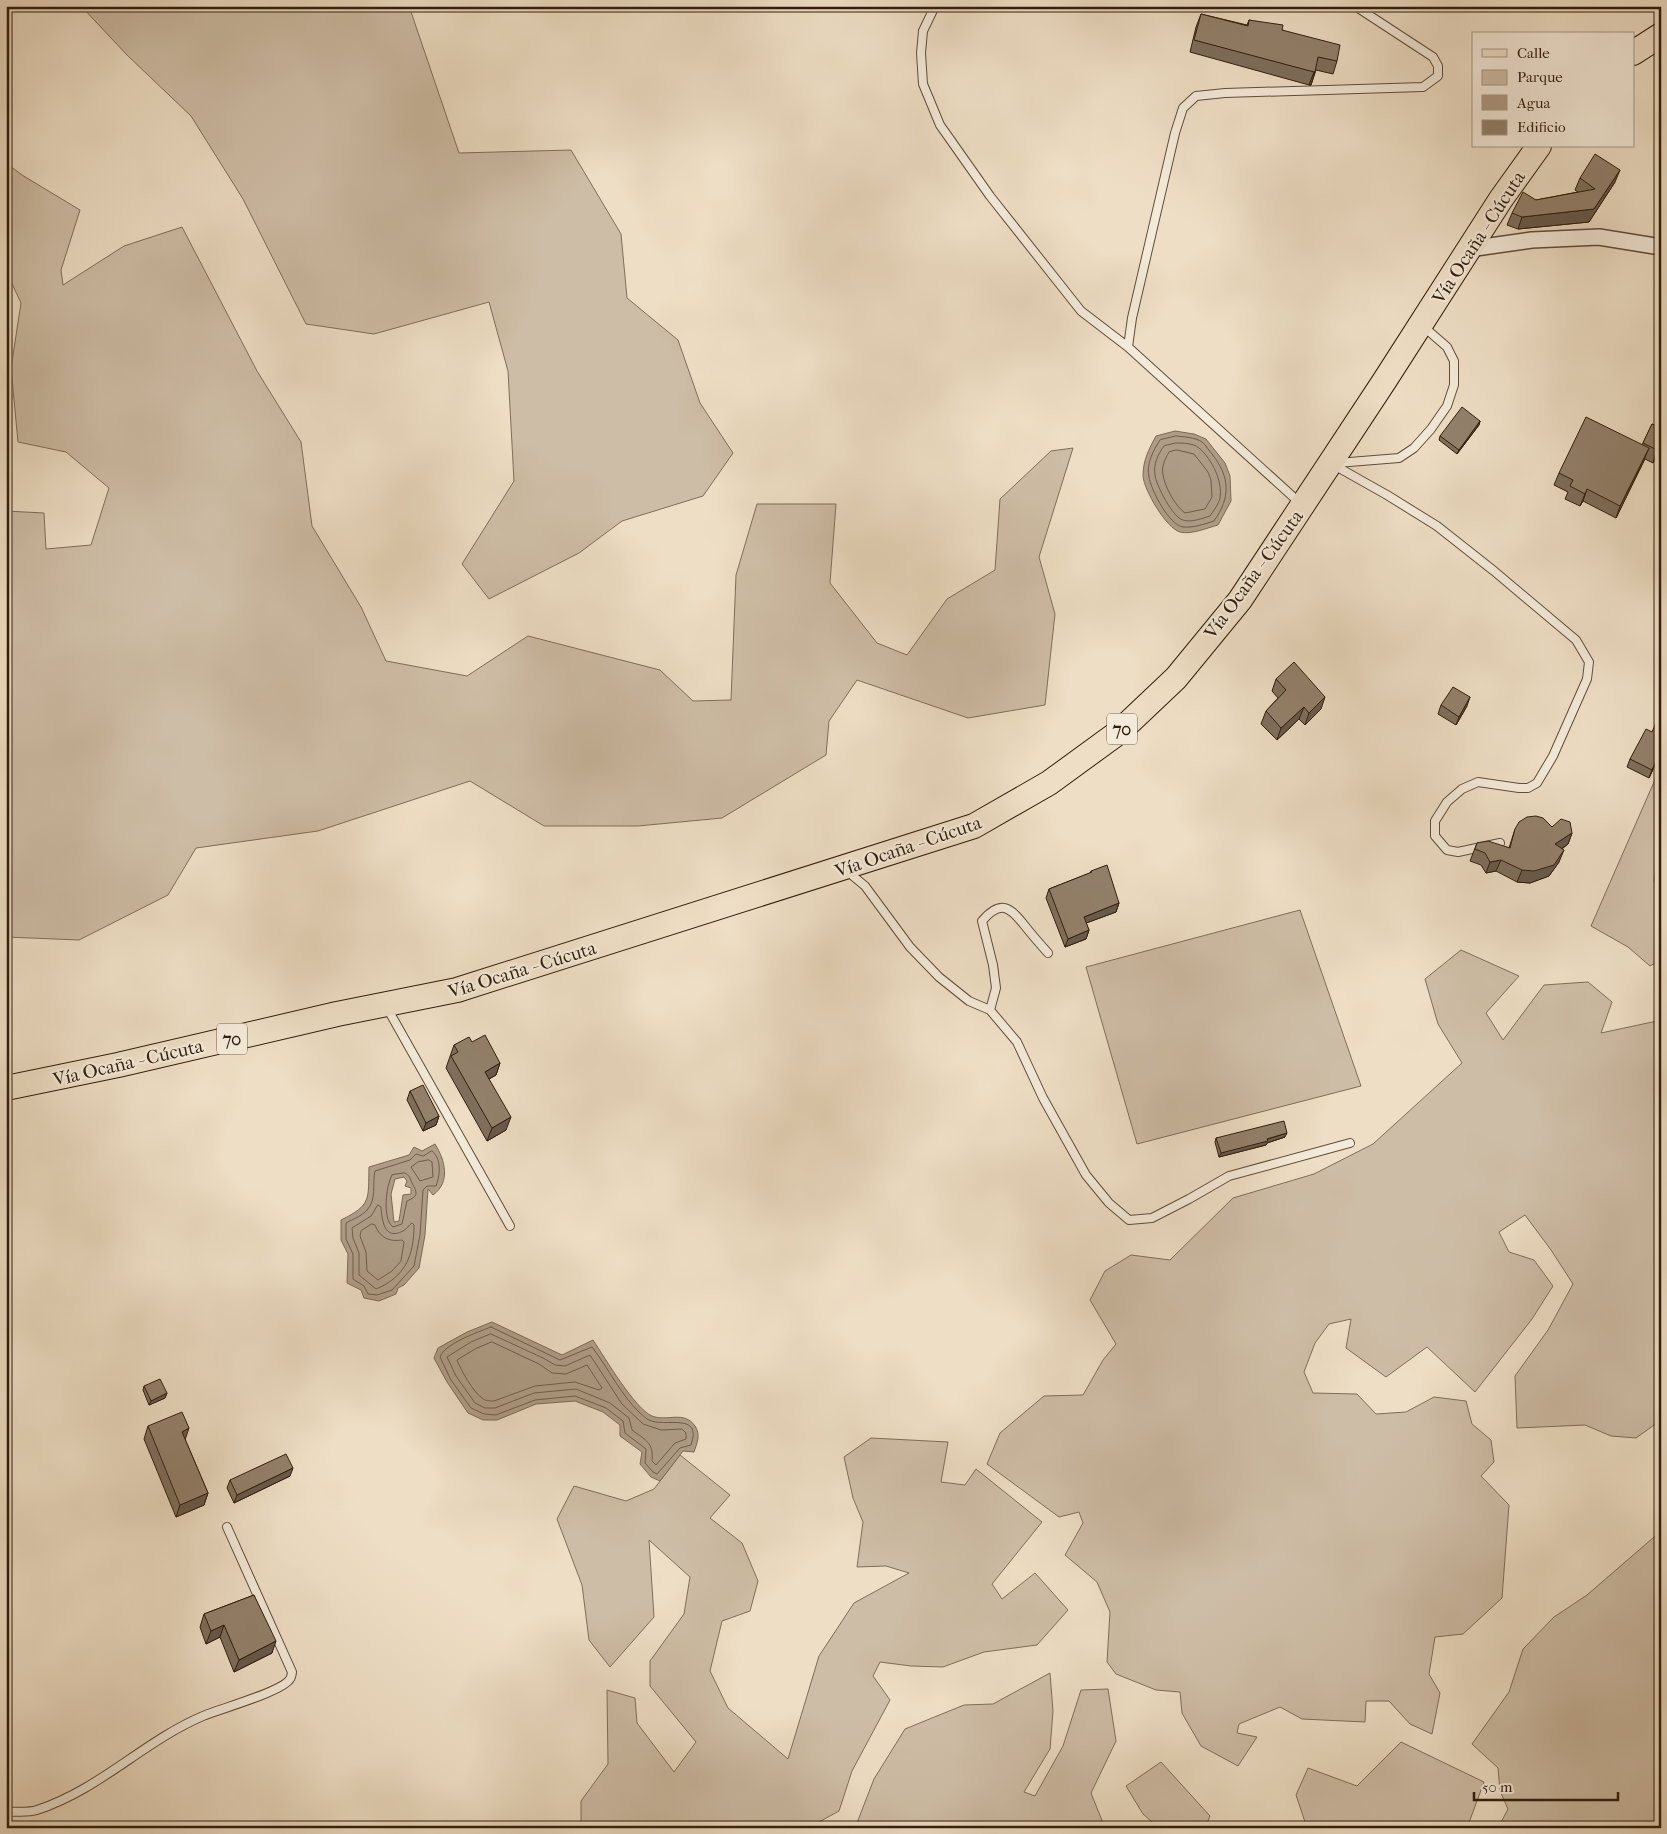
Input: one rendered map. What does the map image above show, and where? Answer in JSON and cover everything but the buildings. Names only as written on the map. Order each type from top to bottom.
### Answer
[{"type":"main road","points":[[1634,52],[1661,35]]},
{"type":"main road","name":"Vía Ocaña - Cúcuta","points":[[6,1088],[118,1065],[327,1016],[457,990],[974,826],[1049,783],[1119,732],[1176,678],[1240,600],[1501,199],[1538,148]]},
{"type":"street","points":[[1469,249],[1532,240],[1599,236],[1661,247]]},
{"type":"lane","points":[[935,6],[923,31],[921,53],[923,84],[940,125],[990,196],[1080,311],[1128,347],[1303,505]]},
{"type":"lane","points":[[1128,347],[1134,309],[1175,133],[1183,108],[1196,96],[1225,92],[1424,87],[1438,76],[1438,66],[1433,57],[1355,6]]},
{"type":"lane","points":[[1330,463],[1399,458],[1414,448],[1431,429],[1447,406],[1454,385],[1454,361],[1447,347],[1421,324]]},
{"type":"lane","points":[[1330,463],[1438,526],[1576,640],[1589,662],[1587,679],[1553,756],[1537,783],[1528,788],[1519,788],[1478,782],[1462,789],[1447,802],[1435,822],[1435,836],[1447,850],[1458,852],[1500,843]]},
{"type":"lane","points":[[843,868],[865,886],[910,946],[939,977],[969,1001],[990,1010],[1017,1042],[1044,1098],[1086,1175],[1109,1203],[1129,1220],[1152,1218],[1230,1176],[1350,1143]]},
{"type":"lane","points":[[990,1010],[996,988],[993,965],[982,921],[987,915],[1004,907],[1014,911],[1048,953]]},
{"type":"lane","points":[[385,1005],[510,1226]]},
{"type":"lane","points":[[6,1812],[35,1811],[82,1791],[169,1734],[203,1716],[246,1701],[285,1684],[291,1678],[292,1672],[227,1527]]},
{"type":"green space","points":[[81,6],[409,6],[459,153],[571,150],[621,234],[627,298],[678,340],[700,403],[733,453],[703,496],[622,521],[579,553],[489,599],[462,564],[514,481],[508,371],[489,302],[374,334],[306,324],[243,199],[191,116],[127,55]]},
{"type":"green space","points":[[6,163],[22,175],[80,210],[61,270],[63,285],[124,246],[182,227],[257,371],[301,442],[312,526],[361,607],[386,661],[467,676],[528,636],[660,670],[693,701],[731,700],[736,575],[757,504],[836,504],[830,583],[877,643],[907,655],[947,599],[995,570],[1000,499],[1051,451],[1073,448],[1039,557],[1055,614],[1045,705],[968,718],[857,680],[829,721],[826,755],[722,818],[638,826],[544,826],[470,781],[318,831],[196,848],[168,895],[79,940],[6,937],[6,511],[44,513],[46,549],[91,545],[109,488],[66,452],[18,442],[11,368],[21,303],[8,275],[6,276]]},
{"type":"green space","points":[[1661,766],[1661,857],[1657,859],[1654,882],[1661,885],[1661,960],[1650,966],[1628,947],[1591,926]]},
{"type":"green space","points":[[1300,910],[1361,1086],[1137,1144],[1086,967]]},
{"type":"green space","points":[[1461,950],[1519,976],[1486,1013],[1503,1040],[1544,985],[1588,982],[1612,1002],[1601,1033],[1657,1021],[1661,1022],[1661,1420],[1636,1438],[1611,1436],[1585,1425],[1517,1428],[1515,1376],[1548,1330],[1573,1284],[1525,1215],[1499,1232],[1509,1252],[1534,1260],[1553,1286],[1532,1319],[1475,1392],[1427,1347],[1386,1377],[1346,1348],[1351,1319],[1329,1324],[1315,1343],[1304,1372],[1313,1393],[1357,1394],[1376,1414],[1406,1412],[1434,1397],[1466,1401],[1472,1424],[1491,1440],[1494,1462],[1481,1476],[1509,1505],[1502,1598],[1463,1634],[1435,1637],[1429,1674],[1440,1693],[1432,1734],[1410,1724],[1389,1701],[1366,1701],[1365,1722],[1302,1719],[1280,1707],[1239,1724],[1237,1733],[1257,1737],[1238,1766],[1201,1746],[1182,1713],[1180,1692],[1156,1690],[1116,1674],[1107,1662],[1110,1612],[1097,1582],[1065,1555],[1083,1523],[1079,1512],[1059,1517],[987,1464],[1000,1433],[1044,1396],[1083,1395],[1103,1360],[1116,1344],[1090,1300],[1105,1271],[1131,1255],[1170,1260],[1233,1198],[1314,1174],[1373,1144],[1462,1063],[1438,1024],[1425,979]]},
{"type":"green space","points":[[871,1438],[948,1442],[941,1482],[965,1485],[976,1469],[1042,1522],[992,1584],[1002,1599],[1035,1573],[1068,1610],[1037,1645],[984,1652],[943,1667],[911,1666],[880,1662],[873,1676],[890,1700],[852,1771],[839,1811],[808,1828],[581,1828],[581,1801],[608,1764],[607,1690],[635,1698],[637,1723],[674,1772],[696,1742],[650,1686],[650,1661],[684,1614],[690,1577],[649,1540],[654,1617],[610,1667],[589,1640],[582,1585],[557,1519],[574,1486],[626,1501],[654,1489],[680,1455],[730,1495],[710,1518],[742,1543],[758,1581],[750,1611],[722,1621],[710,1671],[728,1708],[788,1759],[819,1656],[854,1603],[909,1573],[886,1566],[857,1567],[863,1522],[853,1498],[844,1457]]},
{"type":"green space","points":[[1661,1531],[1661,1828],[1498,1828],[1508,1809],[1500,1791],[1498,1768],[1472,1744],[1509,1692],[1523,1649],[1554,1617],[1587,1595]]},
{"type":"green space","points":[[1050,1673],[1053,1711],[1050,1749],[1024,1792],[1035,1796],[1063,1746],[1081,1690],[1108,1689],[1116,1741],[1091,1793],[1105,1828],[855,1828],[874,1779],[905,1729],[964,1705],[993,1704]]},
{"type":"green space","points":[[1401,1742],[1484,1782],[1467,1828],[1307,1828],[1296,1795],[1308,1768],[1357,1786]]},
{"type":"green space","points":[[1161,1762],[1210,1816],[1205,1828],[1159,1828],[1143,1814],[1126,1786]]},
{"type":"water","points":[[1175,431],[1194,434],[1206,439],[1225,463],[1230,476],[1231,501],[1218,525],[1194,532],[1180,532],[1168,524],[1147,490],[1143,476],[1145,460],[1149,450],[1156,436]]},
{"type":"water","points":[[435,1144],[444,1164],[444,1177],[439,1190],[433,1195],[428,1189],[425,1235],[419,1268],[404,1285],[398,1288],[396,1294],[379,1301],[364,1298],[361,1290],[347,1283],[348,1254],[341,1240],[341,1220],[358,1210],[366,1200],[369,1187],[369,1167],[409,1155],[414,1147],[422,1151]],"holes":[[[404,1177],[407,1181],[405,1186],[411,1188],[411,1194],[403,1195],[399,1221],[394,1222],[391,1194],[395,1179]]]},
{"type":"water","points":[[492,1322],[562,1355],[593,1340],[629,1394],[645,1411],[652,1416],[664,1418],[681,1417],[691,1421],[697,1429],[698,1436],[694,1452],[683,1451],[660,1481],[651,1477],[640,1464],[642,1452],[620,1436],[620,1425],[603,1412],[575,1401],[536,1404],[497,1420],[483,1420],[468,1413],[447,1382],[434,1358],[438,1348],[467,1332]]}]
